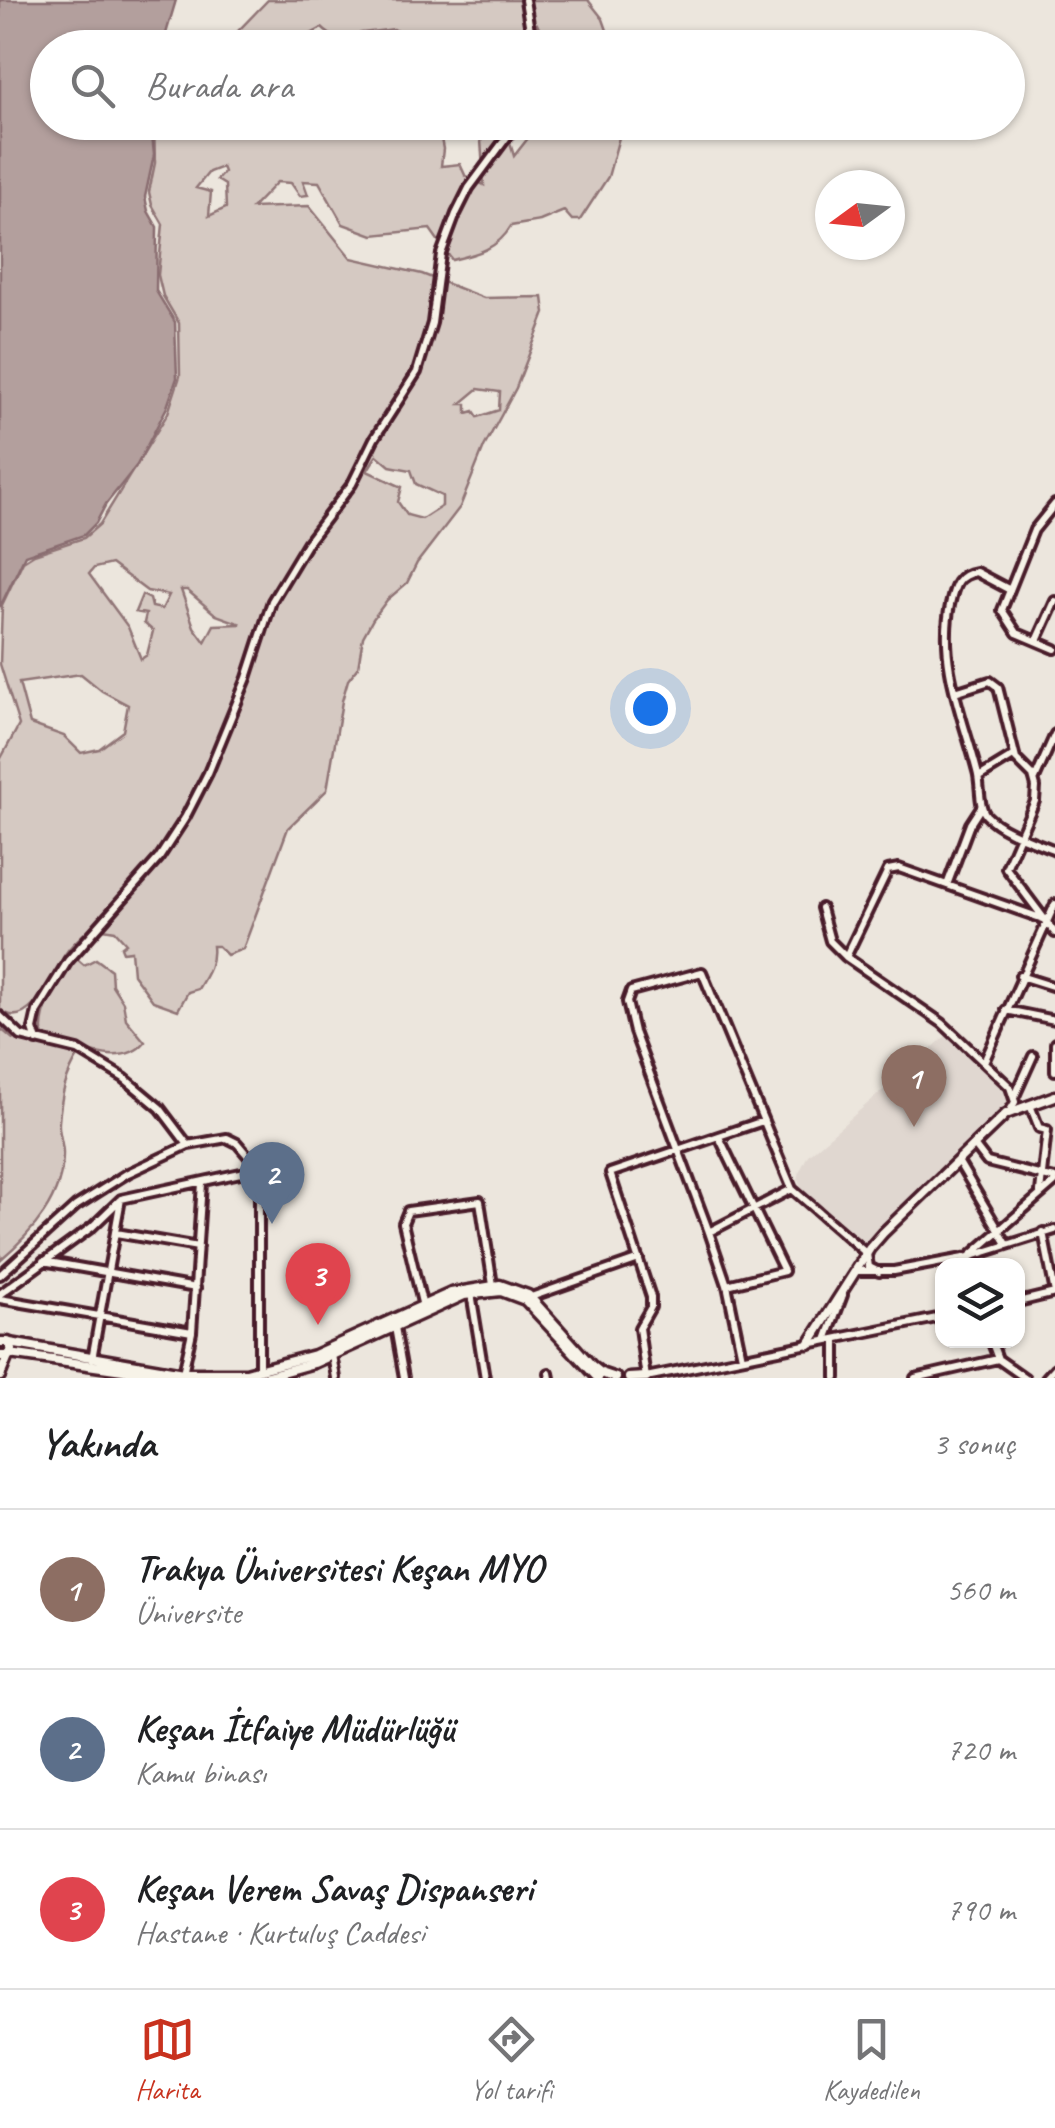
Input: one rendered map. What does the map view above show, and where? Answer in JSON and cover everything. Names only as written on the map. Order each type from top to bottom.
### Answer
[{"type":"main road","points":[[809,1344],[877,1239],[1006,1114],[1055,1096]]},
{"type":"main road","points":[[262,1376],[455,1292],[493,1285],[514,1287],[531,1298],[592,1366],[601,1374],[616,1378]]},
{"type":"main road","points":[[0,1376],[6,1355],[3,1342],[140,1372],[293,1374],[470,1294],[502,1291],[522,1298],[593,1376]]},
{"type":"main road","points":[[6,1355],[92,1363]]},
{"type":"main road","points":[[629,1378],[644,1378]]},
{"type":"street","points":[[525,0],[530,30]]},
{"type":"street","points":[[37,1041],[33,1029],[37,1011],[68,960],[158,858],[185,818],[247,678],[272,601],[307,543],[352,484],[374,439],[417,372],[432,323],[440,254],[469,188],[505,140]]},
{"type":"street","points":[[1054,508],[1034,530],[1003,613],[1014,631],[1055,649]]},
{"type":"street","points":[[1010,590],[974,572],[964,576],[956,583],[945,641],[979,777],[981,807],[989,818],[1055,850]]},
{"type":"street","points":[[1037,642],[1055,601]]},
{"type":"street","points":[[955,692],[988,682],[996,684],[1015,755],[1019,765],[1033,776],[1036,799],[1006,868],[1055,933]]},
{"type":"street","points":[[1033,776],[1055,734]]},
{"type":"street","points":[[979,777],[1015,755]]},
{"type":"street","points":[[947,886],[972,820],[981,807]]},
{"type":"street","points":[[846,957],[874,894],[890,869],[898,868],[1047,920]]},
{"type":"street","points":[[984,1062],[1055,904]]},
{"type":"street","points":[[821,908],[830,941],[846,957],[942,1024],[1010,1088],[1016,1107],[1027,1106],[1039,1128],[1051,1129],[1040,1176],[1040,1194]]},
{"type":"street","points":[[1041,932],[1055,933]]},
{"type":"street","points":[[742,1357],[709,1232],[632,1025],[627,998],[636,989],[702,972],[792,1189],[867,1254],[868,1265],[880,1272]]},
{"type":"street","points":[[1020,976],[1055,987]]},
{"type":"street","points":[[1006,1010],[1055,1020]]},
{"type":"street","points":[[0,1016],[16,1033],[78,1050],[112,1069],[160,1108],[188,1145]]},
{"type":"street","points":[[1055,1043],[1055,1071]]},
{"type":"street","points":[[1006,1114],[1033,1056]]},
{"type":"street","points":[[762,1121],[610,1173],[652,1297],[639,1328],[644,1378],[935,1318]]},
{"type":"street","points":[[719,1136],[784,1272],[726,1285]]},
{"type":"street","points":[[0,1275],[89,1196],[142,1165],[188,1145],[228,1138],[259,1170],[262,1376]]},
{"type":"street","points":[[974,1145],[987,1162],[1055,1181]]},
{"type":"street","points":[[958,1161],[1008,1244]]},
{"type":"street","points":[[0,1297],[92,1227],[121,1199],[259,1170]]},
{"type":"street","points":[[973,1258],[999,1229],[1055,1181]]},
{"type":"street","points":[[181,1375],[192,1332],[202,1182]]},
{"type":"street","points":[[709,1232],[792,1189]]},
{"type":"street","points":[[91,1376],[121,1199]]},
{"type":"street","points":[[423,1307],[403,1223],[408,1211],[480,1201],[493,1285]]},
{"type":"street","points":[[977,1258],[1055,1230]]},
{"type":"street","points":[[1025,1300],[1055,1293],[1043,1232]]},
{"type":"street","points":[[115,1233],[198,1247]]},
{"type":"street","points":[[531,1298],[639,1258]]},
{"type":"street","points":[[43,1261],[196,1288]]},
{"type":"street","points":[[856,1271],[935,1265]]},
{"type":"street","points":[[826,1340],[850,1280]]},
{"type":"street","points":[[470,1294],[485,1378]]},
{"type":"street","points":[[0,1297],[192,1332]]},
{"type":"street","points":[[395,1327],[404,1378]]},
{"type":"street","points":[[836,1339],[836,1378]]},
{"type":"street","points":[[994,1348],[998,1359],[1025,1378]]},
{"type":"street","points":[[332,1355],[336,1378]]},
{"type":"street","points":[[915,1378],[998,1359]]},
{"type":"street","points":[[1046,1378],[1055,1368]]},
{"type":"shaded area","points":[[0,0],[176,0],[167,30],[30,30],[30,140],[152,140],[154,155],[145,197],[157,227],[156,291],[175,322],[177,378],[167,407],[137,465],[96,523],[84,535],[25,555],[0,607]]},
{"type":"shaded area","points":[[268,0],[588,0],[607,30],[540,30],[537,24],[532,30],[239,30]]},
{"type":"shaded area","points":[[154,140],[441,140],[441,166],[460,164],[465,175],[484,185],[481,140],[509,140],[514,156],[527,140],[618,140],[608,177],[580,220],[572,220],[564,211],[540,221],[511,226],[493,245],[452,260],[430,229],[373,235],[343,224],[319,182],[303,181],[308,195],[300,196],[291,183],[277,182],[252,208],[309,206],[351,258],[422,274],[484,298],[543,297],[545,313],[516,388],[484,447],[460,507],[363,637],[358,667],[348,680],[342,701],[327,790],[288,828],[243,949],[227,955],[218,946],[212,946],[211,963],[204,978],[198,989],[188,992],[178,1010],[153,1001],[133,974],[131,951],[123,952],[121,947],[126,943],[115,931],[92,927],[67,952],[30,1009],[10,1015],[0,1009],[0,760],[19,725],[0,664],[2,605],[23,561],[84,538],[100,524],[168,413],[180,376],[179,323],[163,296],[158,275],[163,224],[149,192]],"holes":[[[222,167],[224,172],[217,180],[225,185],[226,208],[209,216],[211,192],[196,188],[209,172]],[[478,389],[500,392],[499,410],[478,417],[474,411],[467,413],[467,404],[460,404]],[[377,455],[390,466],[411,470],[416,484],[442,496],[442,506],[422,519],[407,515],[398,502],[402,487],[367,471]],[[111,564],[147,591],[169,595],[162,609],[152,607],[150,599],[142,595],[135,612],[146,614],[144,623],[153,631],[147,655],[141,659],[128,627],[89,574],[94,568]],[[181,590],[187,590],[216,615],[241,624],[214,625],[205,642],[194,627]],[[81,674],[128,705],[123,731],[99,749],[81,753],[64,736],[30,724],[19,683]]]},
{"type":"shaded area","points":[[76,958],[84,965],[96,959],[111,970],[112,985],[123,1002],[126,1019],[145,1042],[135,1050],[110,1055],[43,1038],[43,1018],[51,995]]},
{"type":"shaded area","points":[[0,1028],[13,1039],[79,1055],[61,1104],[63,1153],[58,1185],[34,1226],[0,1260]]},
{"type":"shaded area","points":[[947,1035],[1009,1091],[1010,1106],[864,1245],[801,1188],[800,1171],[808,1155]]},
{"type":"place","name":"Trakya Üniversitesi Keşan MYO","points":[[914,1127]]},
{"type":"place","name":"Keşan İtfaiye Müdürlüğü","points":[[272,1224]]},
{"type":"place","name":"Keşan Verem Savaş Dispanseri","points":[[318,1325]]}]
